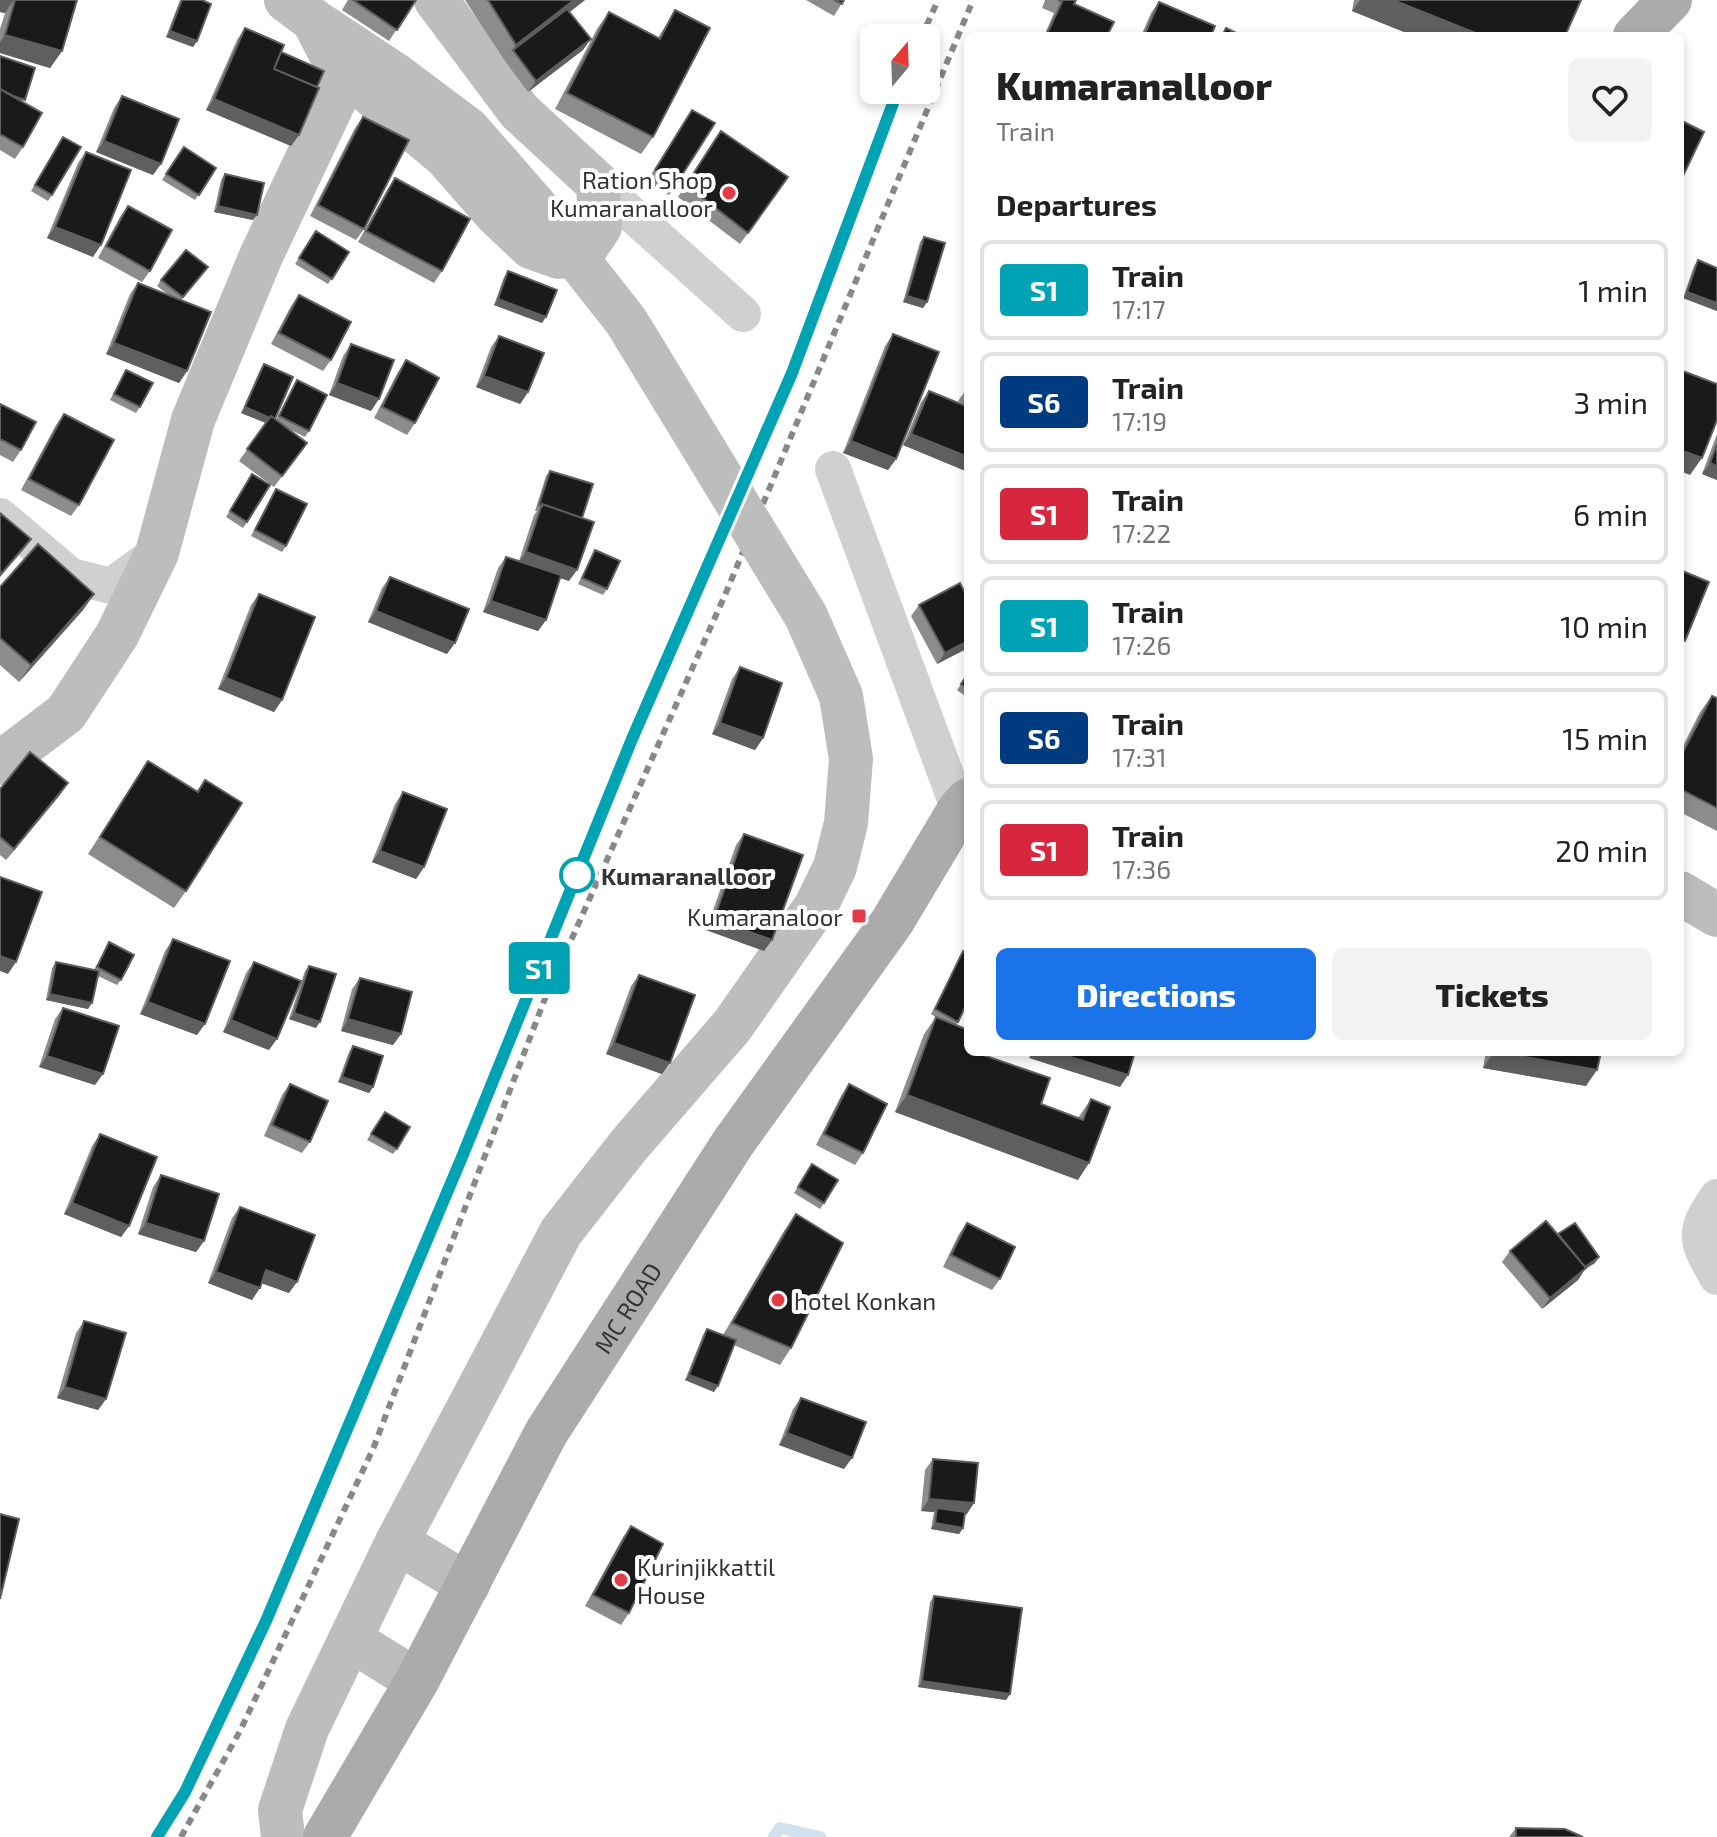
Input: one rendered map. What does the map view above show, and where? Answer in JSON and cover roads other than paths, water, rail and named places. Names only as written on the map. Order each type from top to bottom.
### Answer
[{"type":"main road","points":[[299,10],[347,74],[446,157],[496,214],[531,247],[559,257],[583,252],[600,227],[598,184],[519,111],[436,0]]},
{"type":"main road","points":[[1639,32],[1670,0]]},
{"type":"main road","points":[[283,1837],[280,1810],[307,1729],[397,1542],[524,1298],[561,1232],[629,1145],[732,1026],[816,906],[835,867],[846,823],[851,759],[841,696],[806,616],[626,321],[537,208],[468,129],[396,75],[299,10]]},
{"type":"main road","points":[[0,763],[66,713],[117,635],[157,553],[193,420],[261,256],[347,74]]},
{"type":"main road","name":"MC ROAD","points":[[325,1837],[417,1681],[546,1433],[733,1143],[892,922],[964,805]]},
{"type":"main road","points":[[1684,895],[1717,915]]},
{"type":"main road","points":[[397,1542],[468,1585]]},
{"type":"main road","points":[[351,1640],[417,1681]]},
{"type":"street","points":[[598,184],[743,314]]},
{"type":"street","points":[[833,469],[964,805]]},
{"type":"street","points":[[0,516],[71,576],[111,586],[157,553]]},
{"type":"street","points":[[1717,1197],[1702,1219],[1699,1234],[1700,1248],[1717,1277]]},
{"type":"waterway","points":[[774,1837],[780,1828],[820,1837]]},
{"type":"railway","points":[[927,24],[938,0]]},
{"type":"railway","points":[[181,1837],[240,1731],[373,1449],[544,1001],[725,595],[973,0]]},
{"type":"railway","points":[[157,1837],[185,1792],[253,1650],[462,1157],[632,739],[792,373],[893,104]]},
{"type":"train","name":"S1","points":[[157,1837],[185,1792],[266,1621],[462,1157],[632,739],[792,373],[892,104]]},
{"type":"place","name":"Ration Shop Kumaranalloor","points":[[729,193]]},
{"type":"place","name":"Kumaranalloor","points":[[577,875]]},
{"type":"place","name":"Kumaranaloor","points":[[859,916]]},
{"type":"place","name":"hotel Konkan","points":[[778,1300]]},
{"type":"place","name":"Kurinjikkattil House","points":[[621,1580]]}]
